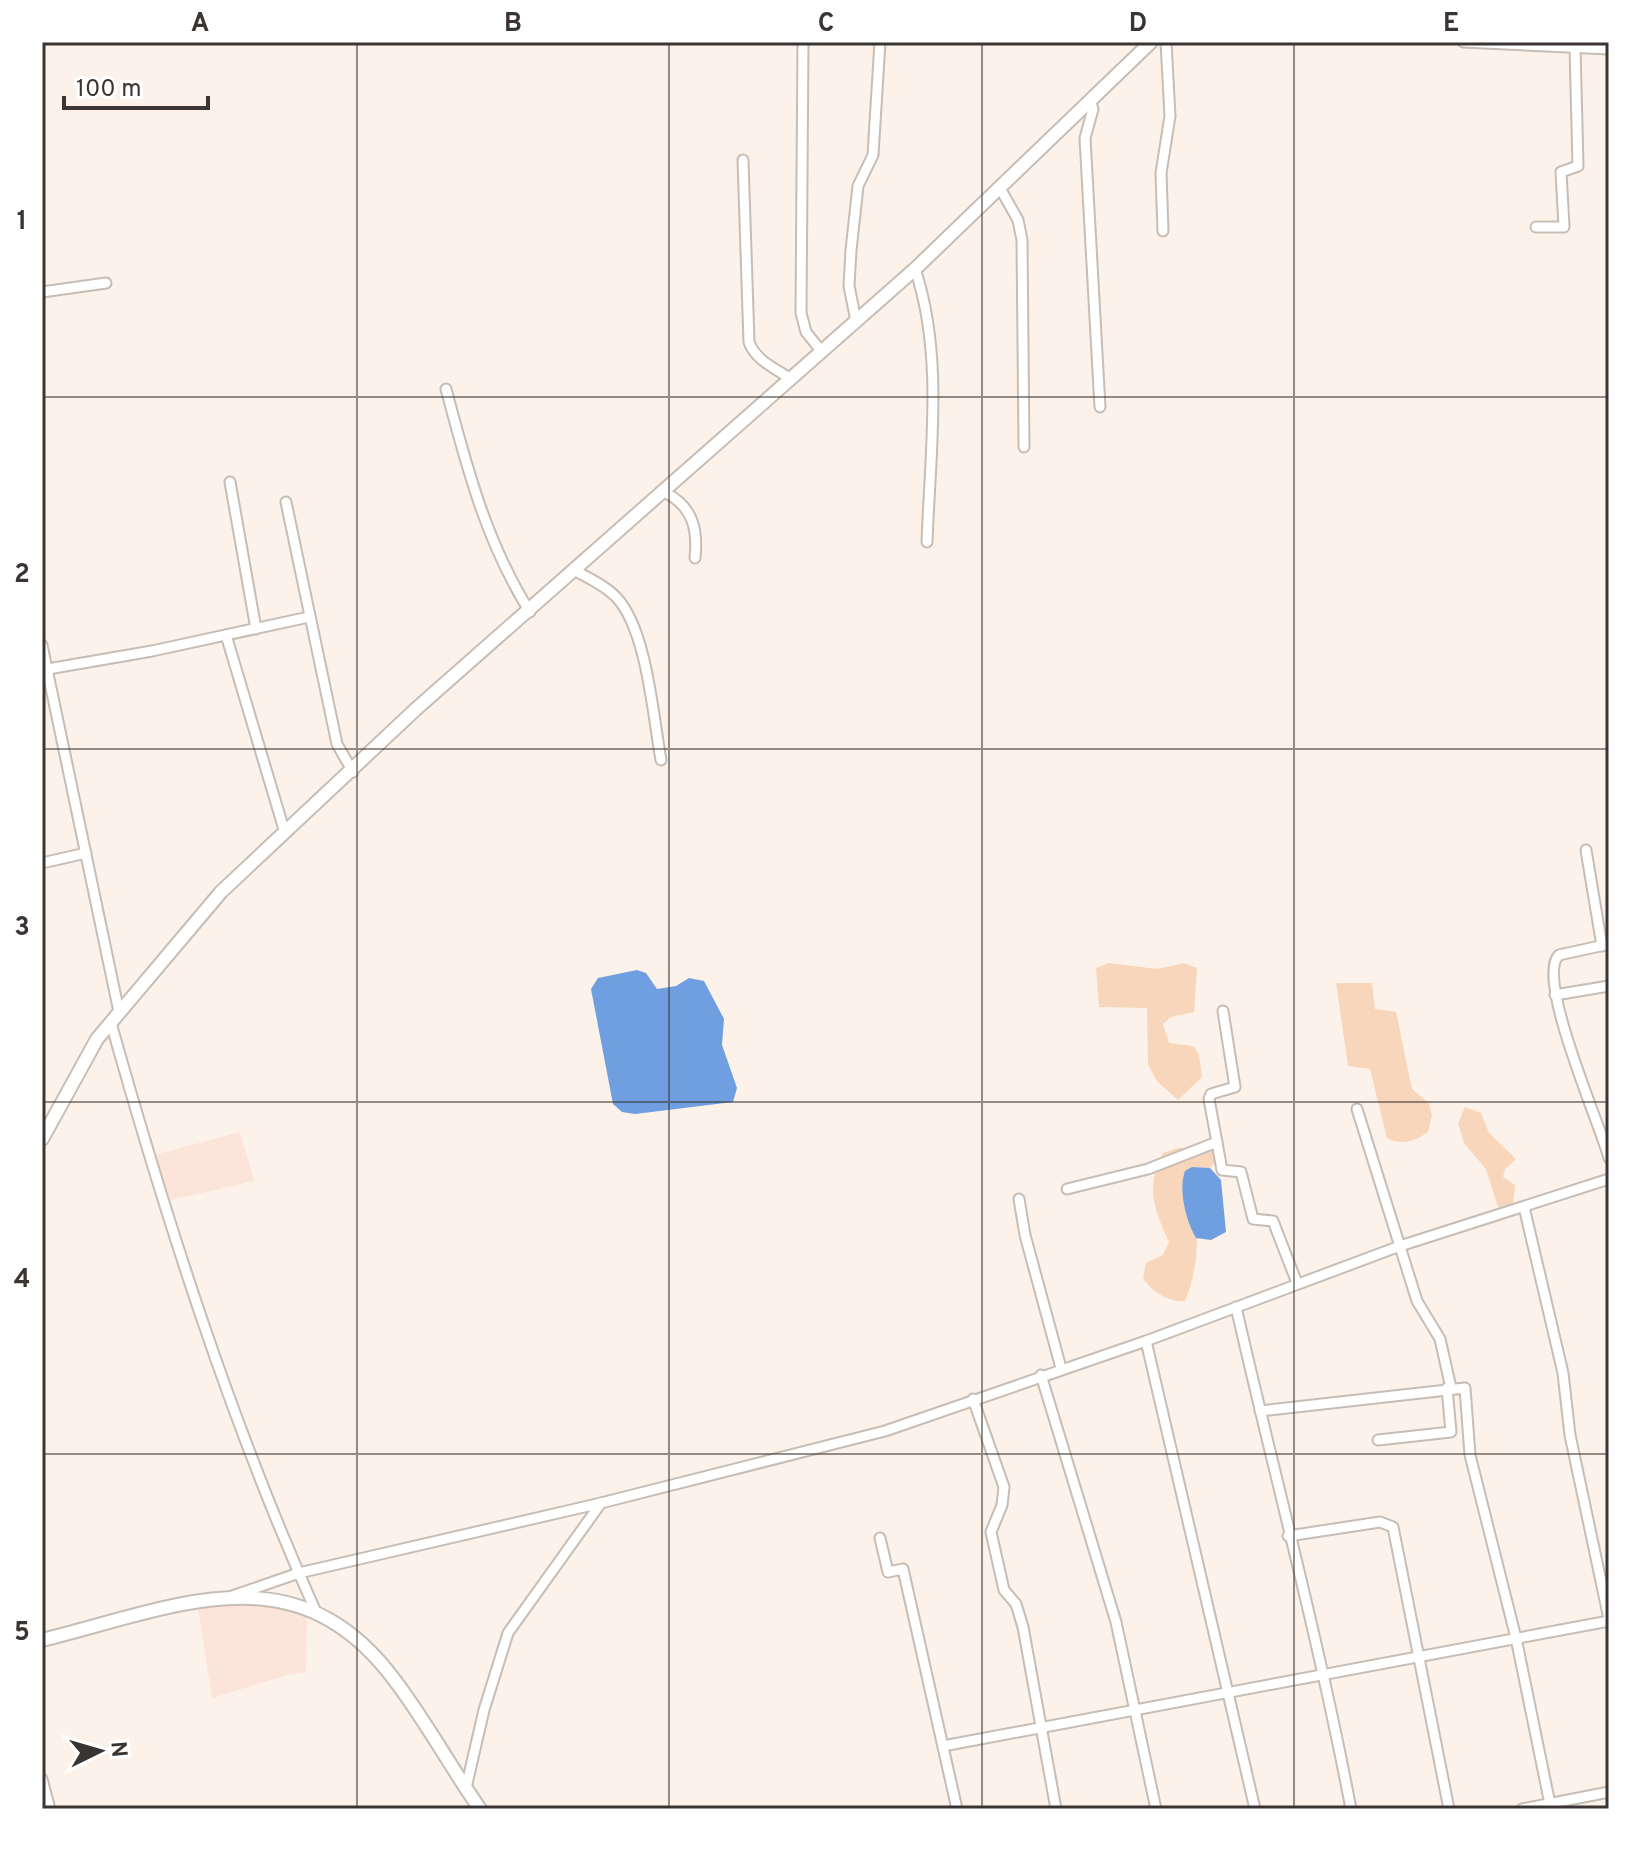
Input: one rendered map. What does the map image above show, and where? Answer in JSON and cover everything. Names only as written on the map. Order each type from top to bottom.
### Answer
[{"type":"street","points":[[803,42],[801,313],[806,332],[822,352]]},
{"type":"street","points":[[856,321],[849,286],[852,238],[858,186],[873,155],[880,42]]},
{"type":"street","points":[[42,1139],[97,1039],[221,892],[353,772],[416,709],[530,612],[915,269],[1001,190],[1151,42]]},
{"type":"street","points":[[1163,231],[1161,173],[1170,116],[1166,42]]},
{"type":"street","points":[[1463,42],[1609,49]]},
{"type":"street","points":[[1536,227],[1564,227],[1561,172],[1578,166],[1575,47]]},
{"type":"street","points":[[1091,103],[1093,109],[1087,121],[1085,138],[1100,407]]},
{"type":"street","points":[[743,160],[749,342],[753,352],[791,379]]},
{"type":"street","points":[[1001,190],[1018,220],[1022,240],[1024,447]]},
{"type":"street","points":[[915,269],[927,315],[931,353],[927,542]]},
{"type":"street","points":[[42,292],[106,283]]},
{"type":"street","points":[[446,389],[493,546],[530,612]]},
{"type":"street","points":[[230,482],[256,629]]},
{"type":"street","points":[[664,492],[682,503],[691,515],[697,541],[695,558]]},
{"type":"street","points":[[286,502],[337,744],[353,772]]},
{"type":"street","points":[[576,571],[602,585],[628,614],[638,644],[660,756]]},
{"type":"street","points":[[48,669],[309,617]]},
{"type":"street","points":[[226,635],[285,833]]},
{"type":"street","points":[[42,645],[86,853],[135,1113],[202,1315],[316,1612]]},
{"type":"street","points":[[42,707],[53,703]]},
{"type":"street","points":[[1586,850],[1605,945],[1554,958],[1555,995],[1609,1158]]},
{"type":"street","points":[[42,863],[86,853]]},
{"type":"street","points":[[1555,995],[1609,986]]},
{"type":"street","points":[[1223,1011],[1235,1087],[1210,1097],[1223,1172],[1236,1170],[1242,1175],[1253,1219],[1271,1220],[1275,1224],[1297,1283]]},
{"type":"street","points":[[1357,1109],[1418,1306],[1440,1339],[1449,1388],[1451,1432],[1378,1440]]},
{"type":"street","points":[[1067,1189],[1148,1169],[1217,1142]]},
{"type":"street","points":[[42,1640],[231,1597],[299,1573],[601,1503],[885,1431],[1146,1341],[1400,1246],[1609,1179]]},
{"type":"street","points":[[1019,1199],[1025,1235],[1061,1368]]},
{"type":"street","points":[[943,1746],[1136,1712],[1609,1620],[1567,1419],[1563,1373],[1524,1207]]},
{"type":"street","points":[[1236,1307],[1288,1536],[1326,1673],[1351,1809]]},
{"type":"street","points":[[1146,1341],[1255,1809]]},
{"type":"street","points":[[1041,1375],[1116,1622],[1156,1809]]},
{"type":"street","points":[[1260,1411],[1449,1388],[1466,1389],[1470,1455],[1516,1638],[1551,1806]]},
{"type":"street","points":[[973,1399],[1004,1487],[1002,1505],[991,1532],[1004,1590],[1016,1604],[1023,1627],[1056,1809]]},
{"type":"street","points":[[466,1788],[484,1710],[508,1633],[601,1503]]},
{"type":"street","points":[[1288,1536],[1380,1522],[1393,1527],[1449,1809]]},
{"type":"street","points":[[880,1538],[888,1572],[903,1569],[957,1809]]},
{"type":"street","points":[[231,1597],[261,1596],[316,1612],[341,1625],[365,1646],[395,1680],[480,1809]]},
{"type":"street","points":[[42,1779],[50,1809]]},
{"type":"street","points":[[1522,1809],[1551,1806],[1609,1792]]},
{"type":"shaded area","points":[[1109,963],[1157,969],[1184,963],[1197,968],[1194,1012],[1171,1017],[1163,1024],[1169,1043],[1193,1046],[1199,1054],[1202,1077],[1178,1100],[1156,1080],[1148,1064],[1147,1008],[1099,1007],[1096,968]]},
{"type":"shaded area","points":[[1336,983],[1372,983],[1375,1009],[1396,1012],[1412,1089],[1429,1103],[1432,1115],[1428,1132],[1423,1135],[1403,1142],[1387,1138],[1370,1069],[1348,1066]]},
{"type":"shaded area","points":[[1465,1107],[1481,1113],[1489,1133],[1516,1159],[1505,1169],[1503,1177],[1515,1185],[1513,1204],[1498,1207],[1486,1169],[1464,1143],[1458,1123]]},
{"type":"shaded area","points":[[240,1132],[254,1181],[171,1200],[154,1155]]},
{"type":"shaded area","points":[[1212,1147],[1215,1162],[1210,1168],[1192,1167],[1197,1218],[1194,1269],[1185,1301],[1173,1300],[1156,1292],[1143,1278],[1146,1263],[1163,1255],[1169,1242],[1154,1198],[1157,1165],[1163,1153],[1178,1148]]},
{"type":"shaded area","points":[[234,1604],[276,1605],[307,1613],[306,1672],[212,1698],[198,1609]]},
{"type":"water","points":[[637,970],[646,973],[657,989],[676,986],[689,978],[704,981],[724,1019],[722,1045],[737,1088],[733,1102],[635,1114],[622,1112],[613,1104],[591,989],[598,978]]},
{"type":"water","points":[[1192,1167],[1210,1168],[1221,1180],[1226,1232],[1211,1240],[1196,1238],[1186,1214],[1183,1179],[1185,1171]]}]
